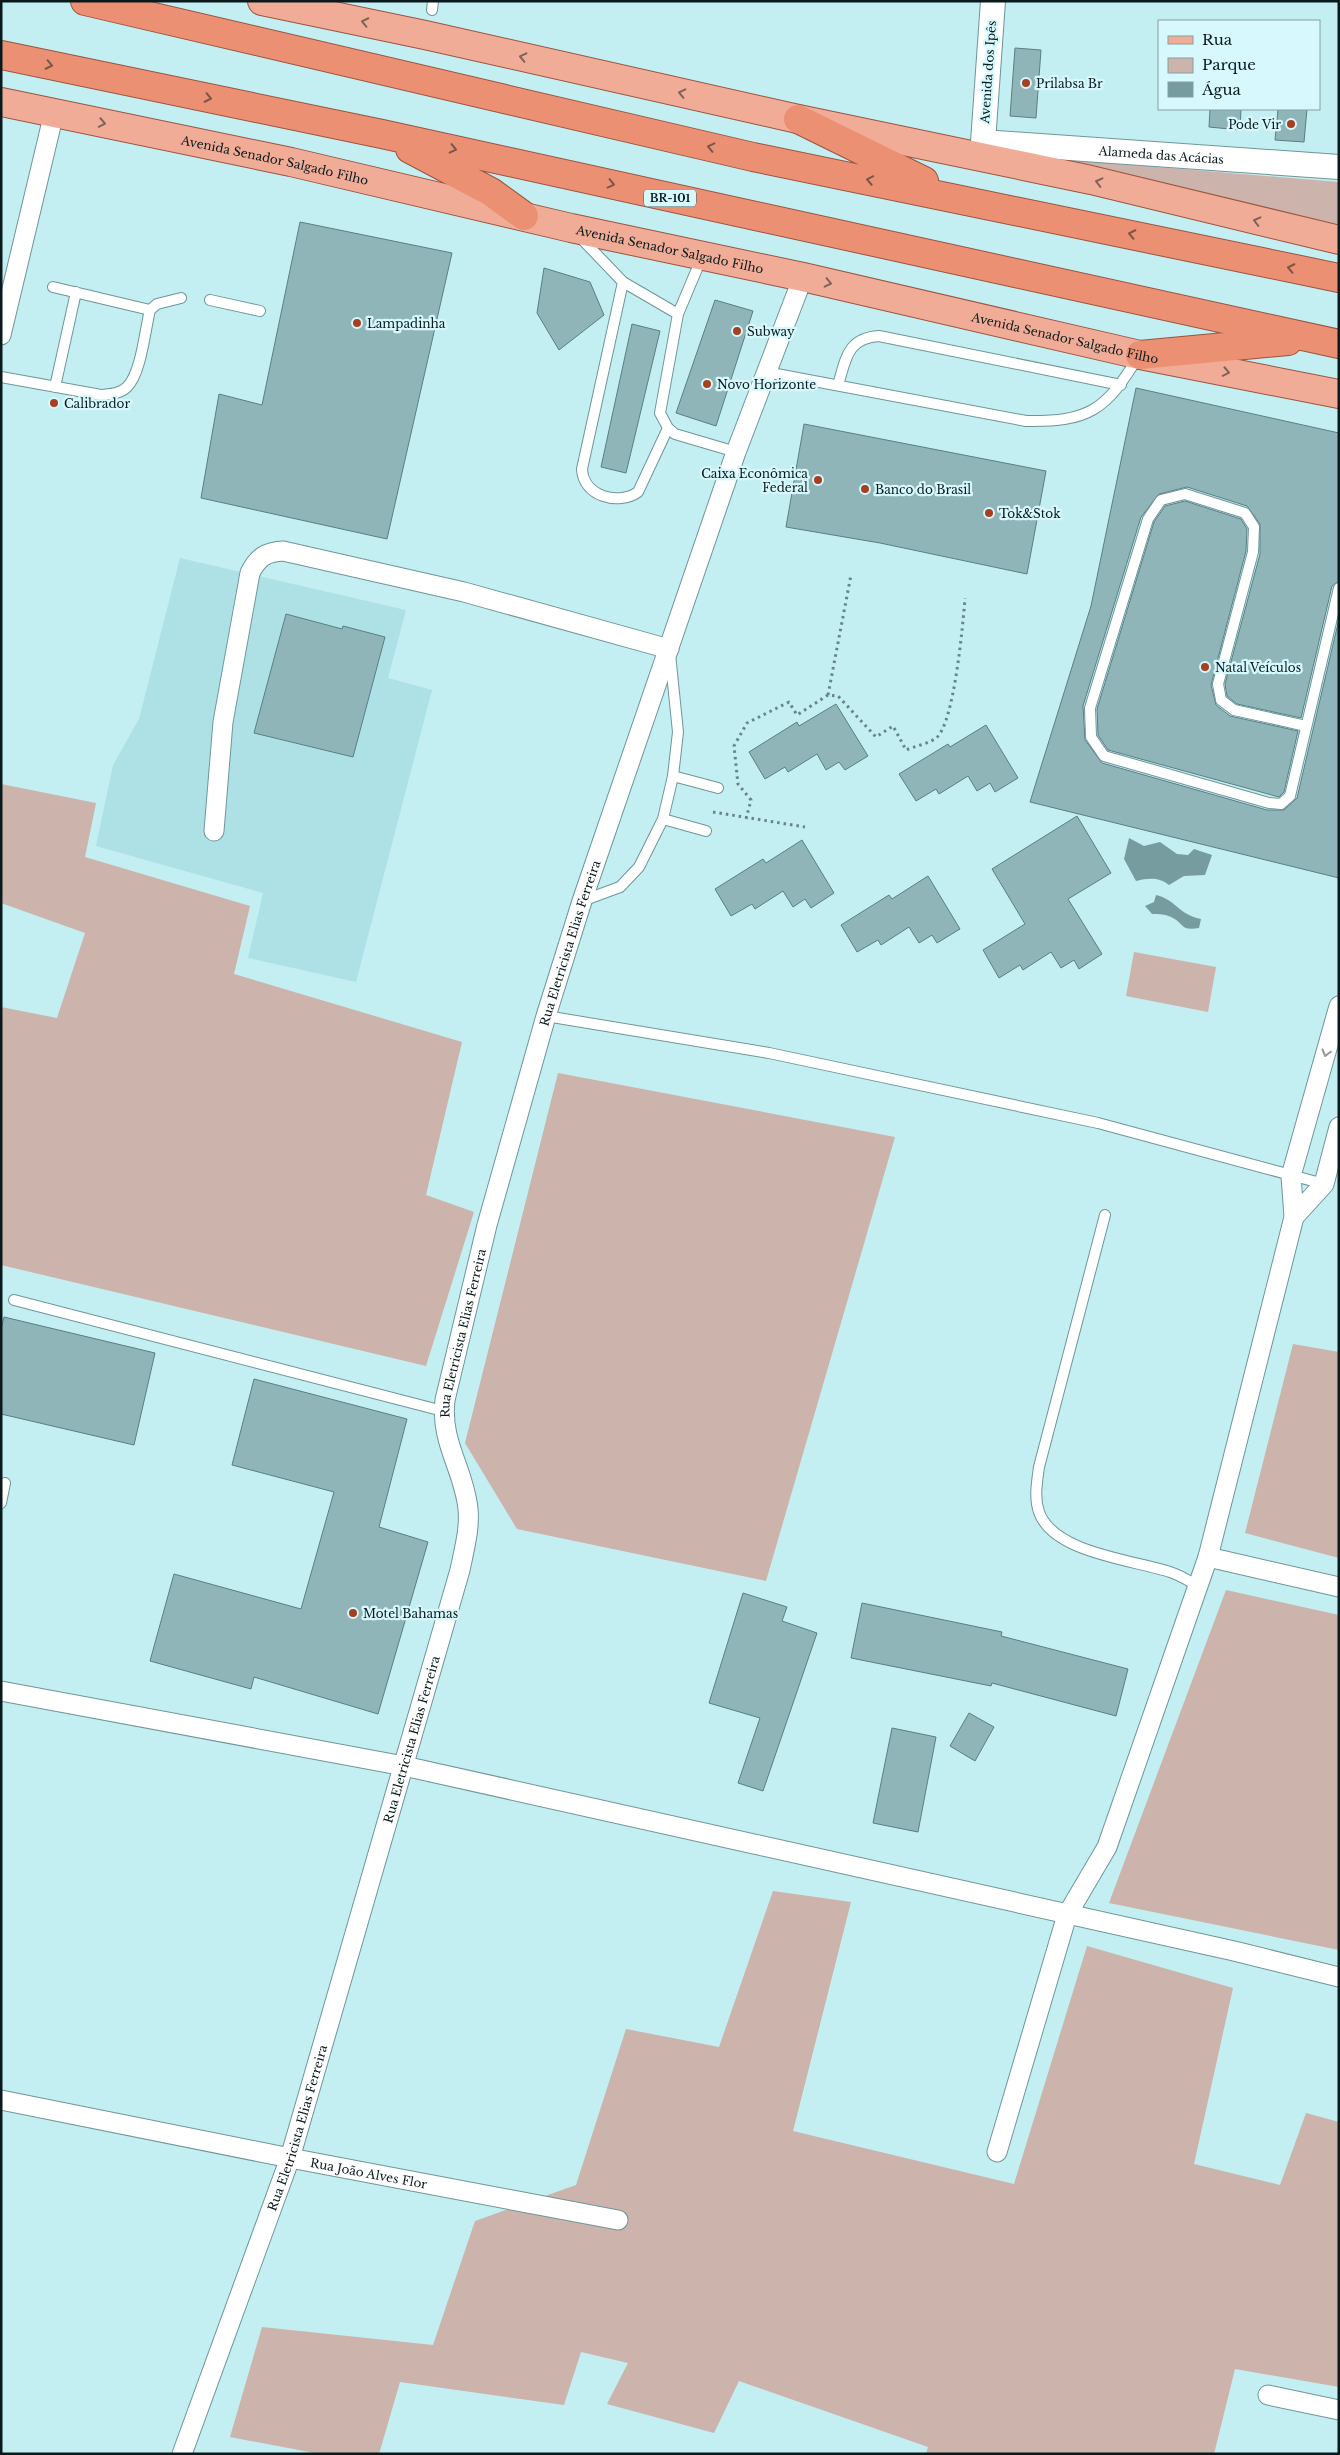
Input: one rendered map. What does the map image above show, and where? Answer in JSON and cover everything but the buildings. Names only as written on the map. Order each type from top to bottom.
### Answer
[{"type":"highway","points":[[85,1],[753,157],[1339,278]]},
{"type":"highway","name":"BR-101","points":[[1,55],[382,134],[1326,341]]},
{"type":"highway","points":[[798,119],[958,198]]},
{"type":"highway","points":[[382,134],[491,192],[524,216]]},
{"type":"highway","points":[[1140,355],[1326,341]]},
{"type":"main road","points":[[262,1],[425,35],[798,119],[1082,178],[1339,240]]},
{"type":"main road","name":"Avenida Senador Salgado Filho","points":[[1,102],[282,160],[571,228],[802,277],[1140,355],[1339,394]]},
{"type":"street","name":"Avenida dos Ipês","points":[[983,142],[993,1]]},
{"type":"street","points":[[1,335],[54,113]]},
{"type":"street","name":"Alameda das Acácias","points":[[983,142],[1339,167]]},
{"type":"street","name":"Rua Eletricista Elias Ferreira","points":[[182,2454],[290,2158],[460,1570],[469,1524],[466,1494],[451,1455],[444,1411],[487,1225],[546,1016],[582,901],[736,452],[802,277]]},
{"type":"street","points":[[214,830],[223,722],[250,573],[256,561],[268,552],[283,551],[464,592],[669,649]]},
{"type":"street","points":[[997,2152],[1066,1915],[1107,1847],[1208,1557],[1294,1217],[1291,1176],[1339,1006]]},
{"type":"street","points":[[1294,1217],[1324,1184],[1339,1127]]},
{"type":"street","points":[[1208,1557],[1339,1587]]},
{"type":"street","points":[[1,1691],[404,1766],[1234,1951],[1339,1977]]},
{"type":"street","name":"Rua João Alves Flor","points":[[1,2100],[290,2158],[618,2220]]},
{"type":"street","points":[[1268,2395],[1339,2410]]},
{"type":"lane","points":[[571,228],[623,282],[678,314]]},
{"type":"lane","points":[[702,257],[678,314],[660,412],[668,428],[675,434],[736,452]]},
{"type":"lane","points":[[623,282],[582,469],[583,479],[587,486],[592,491],[617,500],[632,496],[638,492],[668,428]]},
{"type":"lane","points":[[53,286],[150,310]]},
{"type":"lane","points":[[55,387],[76,292]]},
{"type":"lane","points":[[1,377],[101,395],[115,394],[126,388],[135,377],[150,310],[157,304],[181,298]]},
{"type":"lane","points":[[210,300],[260,311]]},
{"type":"lane","points":[[838,385],[847,355],[854,344],[866,336],[879,336],[1121,385]]},
{"type":"lane","points":[[766,372],[1026,421],[1057,422],[1084,415],[1108,401],[1121,385],[1140,355]]},
{"type":"lane","points":[[1306,726],[1234,710],[1221,700],[1218,684],[1253,552],[1254,527],[1245,512],[1185,494],[1161,500],[1148,519],[1090,708],[1090,737],[1104,756],[1269,803],[1281,804],[1290,796],[1339,588]]},
{"type":"lane","points":[[582,901],[620,887],[639,867],[663,819],[673,776],[678,732],[674,674],[669,649]]},
{"type":"lane","points":[[673,776],[718,788]]},
{"type":"lane","points":[[663,819],[706,831]]},
{"type":"lane","points":[[546,1016],[769,1053],[1089,1121],[1324,1184]]},
{"type":"lane","points":[[1105,1215],[1039,1467],[1036,1492],[1039,1513],[1052,1533],[1076,1547],[1172,1573],[1198,1586]]},
{"type":"lane","points":[[14,1300],[444,1411]]},
{"type":"lane","points":[[1,1503],[5,1483]]},
{"type":"path","points":[[828,695],[851,575]]},
{"type":"path","points":[[746,818],[751,800],[738,784],[734,746],[747,724],[789,702],[797,715],[828,695],[838,696],[876,737],[892,726],[906,750],[936,738],[945,724],[959,658],[965,598]]},
{"type":"path","points":[[713,812],[805,827]]},
{"type":"shaded area","points":[[180,558],[406,610],[388,678],[432,690],[356,982],[248,958],[263,893],[96,846],[113,765],[139,719]]},
{"type":"green space","points":[[1012,155],[1339,182],[1339,237]]},
{"type":"green space","points":[[1,784],[96,803],[85,857],[250,906],[234,974],[462,1042],[426,1195],[474,1212],[426,1366],[1,1265],[1,1007],[57,1018],[85,933],[1,903]]},
{"type":"green space","points":[[1134,952],[1216,967],[1208,1012],[1126,996]]},
{"type":"green space","points":[[558,1073],[895,1137],[766,1581],[517,1529],[465,1443]]},
{"type":"green space","points":[[1293,1344],[1339,1352],[1339,1558],[1245,1533]]},
{"type":"green space","points":[[1226,1590],[1339,1615],[1339,1950],[1109,1903]]},
{"type":"green space","points":[[773,1891],[851,1902],[793,2131],[1014,2184],[1087,1946],[1233,1988],[1194,2164],[1280,2185],[1306,2113],[1339,2122],[1339,2387],[1235,2369],[1214,2454],[926,2454],[928,2447],[739,2381],[714,2433],[607,2404],[628,2363],[581,2352],[564,2405],[400,2382],[379,2454],[320,2454],[230,2437],[262,2327],[433,2345],[475,2221],[576,2185],[626,2029],[719,2047]]},
{"type":"water","points":[[1129,838],[1144,846],[1160,842],[1177,854],[1188,855],[1194,849],[1212,855],[1205,875],[1184,876],[1169,885],[1154,879],[1136,881],[1124,859]]},
{"type":"water","points":[[1156,895],[1169,900],[1187,914],[1201,919],[1199,928],[1189,929],[1170,917],[1162,914],[1152,914],[1145,906],[1154,902]]},
{"type":"place","name":"Prilabsa Br","points":[[1026,83]]},
{"type":"place","name":"Pode Vir","points":[[1291,124]]},
{"type":"place","name":"Lampadinha","points":[[357,323]]},
{"type":"place","name":"Subway","points":[[737,331]]},
{"type":"place","name":"Novo Horizonte","points":[[707,384]]},
{"type":"place","name":"Calibrador","points":[[54,403]]},
{"type":"place","name":"Caixa Econômica Federal","points":[[818,480]]},
{"type":"place","name":"Banco do Brasil","points":[[865,489]]},
{"type":"place","name":"Tok&Stok","points":[[989,513]]},
{"type":"place","name":"Natal Veículos","points":[[1205,667]]},
{"type":"place","name":"Motel Bahamas","points":[[353,1613]]}]
